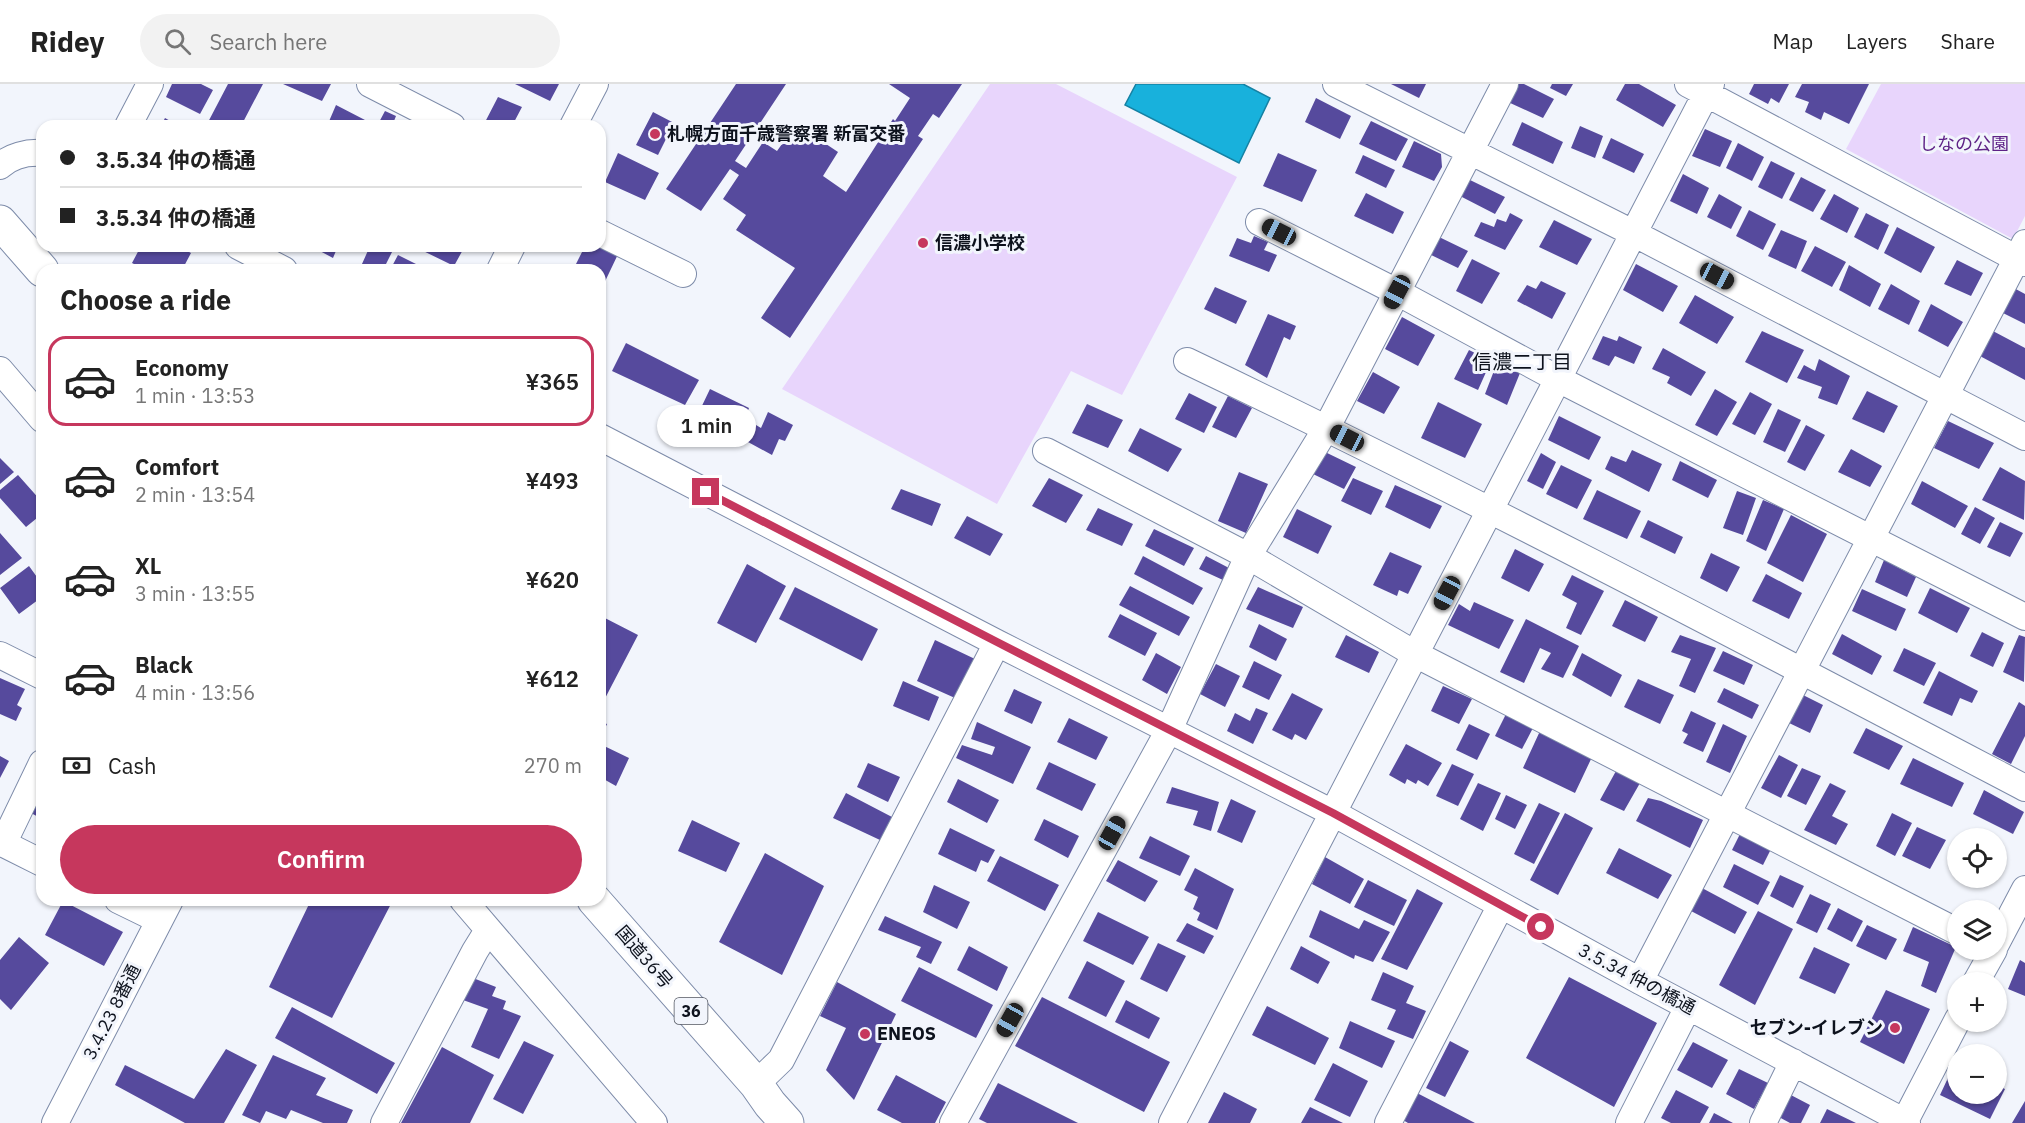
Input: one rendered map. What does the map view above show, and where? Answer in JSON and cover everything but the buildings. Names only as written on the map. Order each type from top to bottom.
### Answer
[{"type":"highway","points":[[0,222],[37,264]]},
{"type":"highway","name":"国道36号","points":[[599,906],[756,1084],[787,1123]]},
{"type":"street","points":[[132,120],[150,84]]},
{"type":"street","points":[[370,84],[440,120]]},
{"type":"street","points":[[576,120],[595,84]]},
{"type":"street","points":[[1336,84],[1633,233],[2025,437]]},
{"type":"street","points":[[953,1123],[1169,730],[1248,556],[1327,428],[1505,84]]},
{"type":"street","points":[[1172,1123],[1633,233],[1702,87],[2022,255],[1640,981]]},
{"type":"street","points":[[0,166],[16,156],[36,153]]},
{"type":"street","points":[[1259,222],[1397,292],[1558,379],[2025,617]]},
{"type":"street","points":[[606,235],[683,274]]},
{"type":"street","points":[[250,252],[272,264]]},
{"type":"street","points":[[1187,361],[1327,428],[1490,511],[2025,788]]},
{"type":"street","points":[[2,375],[36,412]]},
{"type":"street","name":"3.5.34 仲の橋通","points":[[606,440],[1333,813],[1905,1123]]},
{"type":"street","points":[[1046,451],[1248,556],[1416,654],[1947,926]]},
{"type":"street","points":[[756,1084],[781,1060],[997,642]]},
{"type":"street","points":[[0,656],[36,673]]},
{"type":"street","points":[[36,775],[2,843],[36,860]]},
{"type":"street","points":[[2007,922],[2025,889]]},
{"type":"street","points":[[1388,1123],[1501,905]]},
{"type":"street","points":[[146,906],[164,910]]},
{"type":"street","points":[[468,906],[654,1123]]},
{"type":"street","name":"3.4.23 8番通","points":[[55,1123],[164,910]]},
{"type":"street","points":[[384,1123],[488,930]]},
{"type":"street","points":[[1629,1123],[1688,1007]]},
{"type":"street","points":[[1905,1123],[1951,1032]]},
{"type":"street","points":[[1762,1123],[1793,1062]]},
{"type":"green space","points":[[990,84],[1056,84],[1237,177],[1122,395],[1071,371],[997,504],[782,389]]},
{"type":"green space","name":"しなの公園","points":[[1881,84],[2025,84],[2025,216],[2013,239],[1846,149]]},
{"type":"water","points":[[1136,84],[1243,84],[1270,98],[1239,163],[1125,105]]},
{"type":"place","name":"札幌方面千歳警察署 新富交番","points":[[655,134]]},
{"type":"place","name":"信濃小学校","points":[[923,243]]},
{"type":"place","name":"セブン-イレブン","points":[[1895,1028]]},
{"type":"place","name":"ENEOS","points":[[865,1034]]},
{"type":"district","name":"信濃二丁目","points":[[1522,362]]},
{"type":"route","points":[[706,492],[1333,813],[1541,927]]}]
